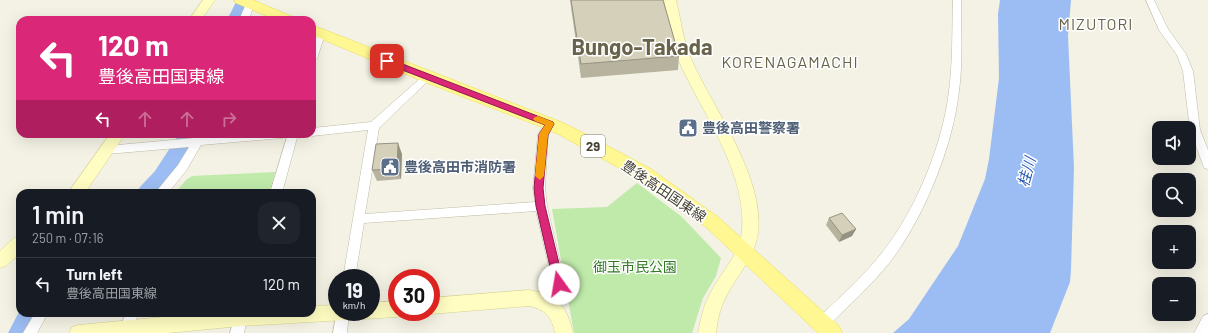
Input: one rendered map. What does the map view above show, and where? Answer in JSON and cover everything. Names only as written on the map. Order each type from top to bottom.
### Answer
[{"type":"main road","points":[[247,2],[279,16]]},
{"type":"main road","name":"豊後高田国東線","points":[[316,32],[427,77],[550,124],[566,131],[645,174],[712,222],[827,328]]},
{"type":"street","points":[[198,16],[209,0]]},
{"type":"street","points":[[670,0],[684,57],[730,149],[742,180],[749,206],[751,222],[749,242],[745,252],[718,295],[712,308],[707,333]]},
{"type":"street","points":[[827,328],[892,249],[910,221],[932,174],[950,121],[954,96],[956,76],[957,0]]},
{"type":"street","points":[[1149,0],[1164,30],[1181,54],[1188,71],[1195,130],[1208,165]]},
{"type":"street","points":[[245,16],[247,2]]},
{"type":"street","points":[[316,132],[374,126],[427,77]]},
{"type":"street","points":[[550,124],[543,134],[539,188],[541,206],[559,284],[558,298],[552,305]]},
{"type":"street","points":[[350,269],[374,126]]},
{"type":"street","points":[[79,189],[115,138]]},
{"type":"street","points":[[107,150],[200,138]]},
{"type":"street","points":[[164,189],[182,168],[200,138]]},
{"type":"street","points":[[277,189],[292,138]]},
{"type":"street","points":[[358,219],[541,206]]},
{"type":"street","points":[[0,261],[16,247]]},
{"type":"street","points":[[440,305],[529,298],[538,299],[552,305],[560,318],[564,333]]},
{"type":"street","points":[[316,315],[328,314]]},
{"type":"street","points":[[30,333],[40,317]]},
{"type":"street","points":[[78,333],[128,325],[240,321],[292,317]]},
{"type":"street","points":[[1201,333],[1208,320]]},
{"type":"street","points":[[340,333],[342,321]]},
{"type":"green space","points":[[275,172],[270,189],[178,189],[186,180],[192,176]]},
{"type":"green space","name":"御玉市民公園","points":[[637,183],[682,217],[721,258],[716,276],[703,298],[692,333],[574,333],[552,209],[607,207]]},
{"type":"water","name":"桂川","points":[[1000,0],[1071,0],[1068,36],[1074,168],[1070,282],[1050,333],[893,333],[909,319],[958,246],[985,179],[989,159],[999,78],[998,14]]},
{"type":"building","points":[[571,0],[663,0],[679,56],[581,64]]},
{"type":"building","points":[[398,143],[397,169],[372,170],[376,144]]},
{"type":"building","points":[[842,213],[856,229],[842,235],[829,218]]},
{"type":"waterway","points":[[237,16],[245,0]]},
{"type":"waterway","points":[[151,189],[162,177],[186,138]]},
{"type":"waterway","points":[[20,333],[29,317]]},
{"type":"slow traffic","points":[[538,119],[550,124],[543,134],[540,176]]},
{"type":"place","name":"豊後高田警察署","points":[[688,128]]},
{"type":"place","name":"豊後高田市消防署","points":[[390,167]]},
{"type":"district","name":"MIZUTORI","points":[[1096,24]]},
{"type":"district","name":"Bungo-Takada","points":[[642,47]]},
{"type":"district","name":"KORENAGAMACHI","points":[[790,62]]},
{"type":"route","points":[[387,61],[550,124],[543,134],[539,188],[541,206],[559,284]]}]
